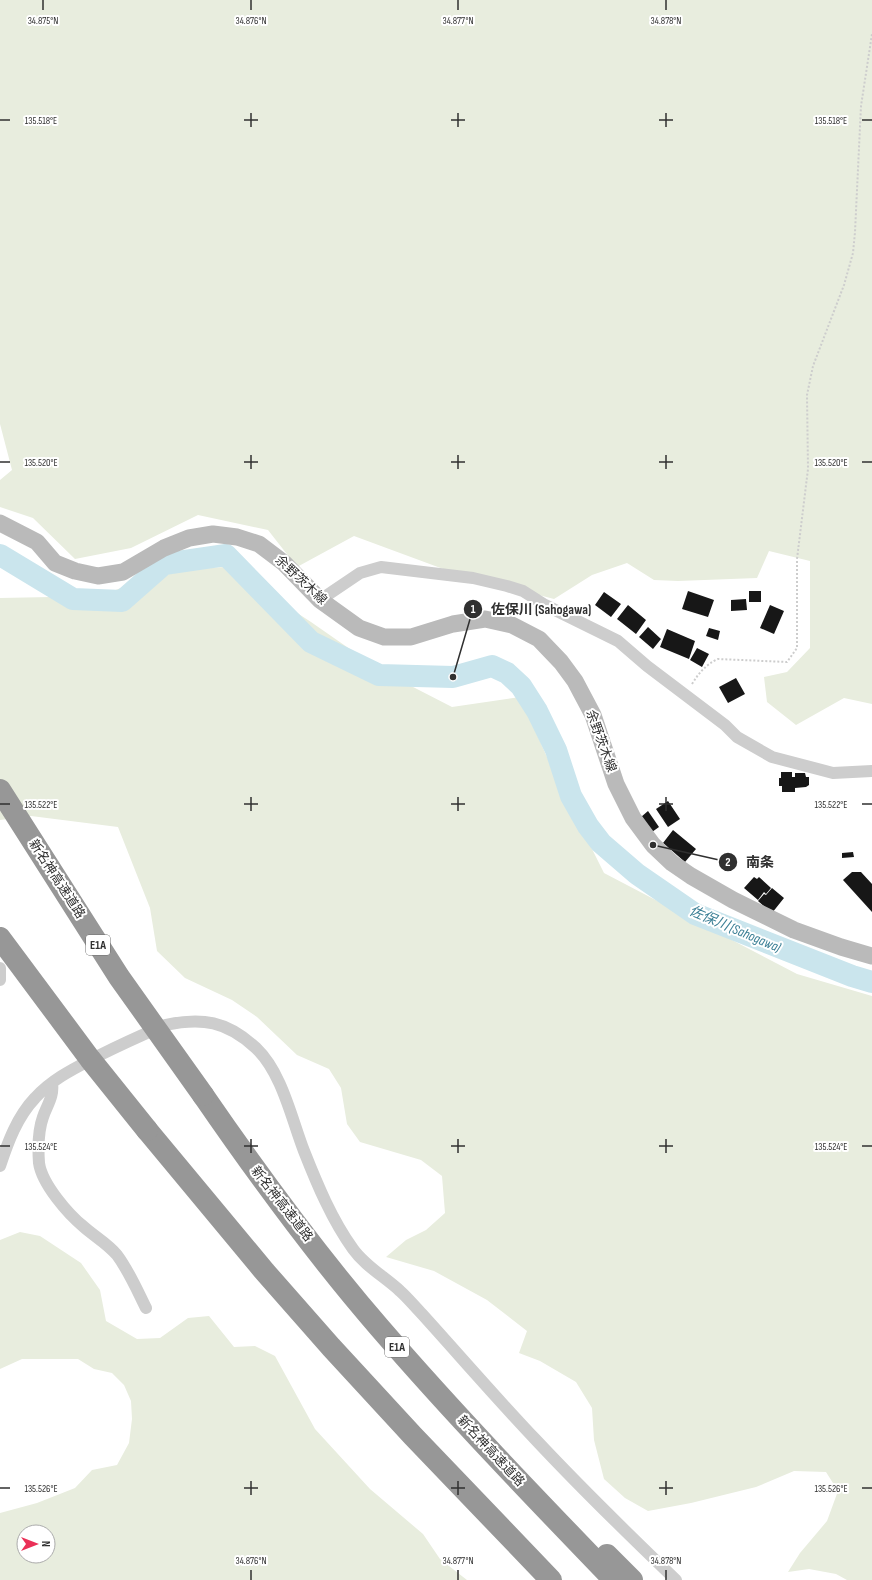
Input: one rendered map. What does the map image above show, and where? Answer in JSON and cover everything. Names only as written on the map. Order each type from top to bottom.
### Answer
[{"type":"highway","name":"新名神高速道路","points":[[0,790],[119,977],[262,1180],[378,1327],[505,1468],[614,1580]]},
{"type":"highway","points":[[0,938],[90,1059],[265,1272],[418,1442],[551,1580]]},
{"type":"highway","points":[[378,1327],[632,1580]]},
{"type":"main road","name":"余野茨木線","points":[[0,522],[37,542],[56,563],[75,571],[98,576],[123,572],[164,548],[189,538],[213,534],[238,537],[259,544],[284,563],[320,600],[359,628],[384,637],[411,637],[453,624],[485,619],[512,625],[539,639],[561,662],[575,681],[594,715],[616,784],[633,818],[653,845],[672,863],[691,876],[733,900],[794,930],[841,948],[872,956]]},
{"type":"street","points":[[320,600],[360,573],[381,567],[473,578],[507,586],[523,592],[545,605],[618,641],[725,724],[737,737],[772,757],[833,773],[872,771]]},
{"type":"street","points":[[0,968],[0,980]]},
{"type":"street","points":[[0,1166],[6,1146],[16,1124],[34,1099],[67,1072],[165,1025],[178,1022],[202,1020],[224,1026],[241,1036],[257,1048],[269,1064],[278,1080],[304,1152],[333,1218],[354,1251],[400,1292],[536,1440],[604,1511],[676,1580]]},
{"type":"street","points":[[52,1083],[53,1090],[51,1100],[43,1118],[39,1137],[40,1164],[49,1187],[82,1226],[116,1254],[126,1267],[146,1308]]},
{"type":"path","points":[[686,695],[698,674],[708,664],[718,659],[787,662],[797,648],[797,559],[808,469],[807,395],[813,366],[844,285],[853,254],[861,106],[872,34]]},
{"type":"shaded area","points":[[0,0],[872,0],[872,704],[844,698],[796,725],[767,702],[764,677],[787,672],[810,648],[810,561],[769,551],[757,578],[678,581],[654,580],[627,563],[592,575],[554,599],[446,570],[354,536],[297,567],[268,530],[198,515],[131,548],[75,559],[33,518],[0,507],[0,480],[12,470],[0,424]]},
{"type":"shaded area","points":[[227,567],[311,622],[380,670],[452,707],[520,697],[556,777],[604,873],[797,974],[872,996],[872,1580],[847,1580],[836,1574],[809,1569],[788,1572],[800,1553],[827,1521],[838,1491],[826,1472],[794,1471],[756,1487],[691,1503],[648,1511],[625,1498],[604,1479],[594,1440],[592,1408],[576,1382],[540,1361],[519,1353],[527,1331],[487,1300],[434,1271],[386,1257],[406,1240],[426,1230],[445,1213],[442,1176],[421,1160],[360,1142],[347,1124],[341,1088],[329,1069],[297,1055],[257,1017],[232,1000],[185,978],[157,951],[150,908],[118,827],[31,816],[0,820],[0,598],[51,597],[113,591],[170,569]]},
{"type":"shaded area","points":[[20,1232],[40,1236],[81,1263],[100,1290],[106,1321],[137,1339],[160,1338],[188,1318],[209,1316],[234,1347],[255,1346],[275,1356],[315,1429],[370,1489],[423,1534],[440,1559],[467,1580],[0,1580],[0,1513],[37,1503],[75,1488],[92,1470],[117,1465],[129,1443],[132,1419],[131,1401],[124,1385],[112,1373],[94,1369],[78,1359],[22,1359],[0,1369],[0,1240]]},
{"type":"building","points":[[688,591],[714,600],[708,617],[682,609]]},
{"type":"building","points":[[749,591],[761,591],[761,602],[749,602]]},
{"type":"building","points":[[604,592],[621,604],[611,617],[595,605]]},
{"type":"building","points":[[746,599],[747,610],[731,611],[731,600]]},
{"type":"building","points":[[628,605],[646,620],[636,634],[617,619]]},
{"type":"building","points":[[770,605],[784,611],[774,634],[760,628]]},
{"type":"building","points":[[648,627],[661,639],[653,649],[639,637]]},
{"type":"building","points":[[709,628],[720,631],[718,640],[706,636]]},
{"type":"building","points":[[667,629],[695,641],[689,659],[660,647]]},
{"type":"building","points":[[697,648],[709,654],[702,667],[690,660]]},
{"type":"building","points":[[736,678],[745,694],[728,703],[719,687]]},
{"type":"building","points":[[781,772],[792,772],[792,777],[795,777],[795,773],[805,773],[806,777],[809,777],[809,785],[806,787],[795,788],[795,792],[782,792],[782,786],[779,786]]},
{"type":"building","points":[[668,801],[680,819],[668,827],[656,809]]},
{"type":"building","points":[[648,811],[659,827],[652,832],[641,817]]},
{"type":"building","points":[[673,830],[696,849],[685,862],[663,843]]},
{"type":"building","points":[[853,852],[854,857],[842,858],[842,853]]},
{"type":"building","points":[[852,872],[861,872],[872,884],[872,912],[843,880]]},
{"type":"building","points":[[754,877],[757,879],[759,877],[771,888],[766,894],[764,892],[758,900],[744,888]]},
{"type":"building","points":[[772,888],[784,898],[772,913],[758,901]]},
{"type":"waterway","name":"佐保川 (Sahogawa)","points":[[0,555],[73,599],[122,601],[164,564],[226,555],[311,642],[379,675],[453,677],[492,666],[507,673],[521,686],[537,711],[556,750],[571,796],[588,826],[601,843],[637,874],[695,914],[852,976],[872,982]]},
{"type":"place","name":"佐保川 (Sahogawa)","points":[[453,677]]},
{"type":"place","name":"南条","points":[[653,845]]}]
